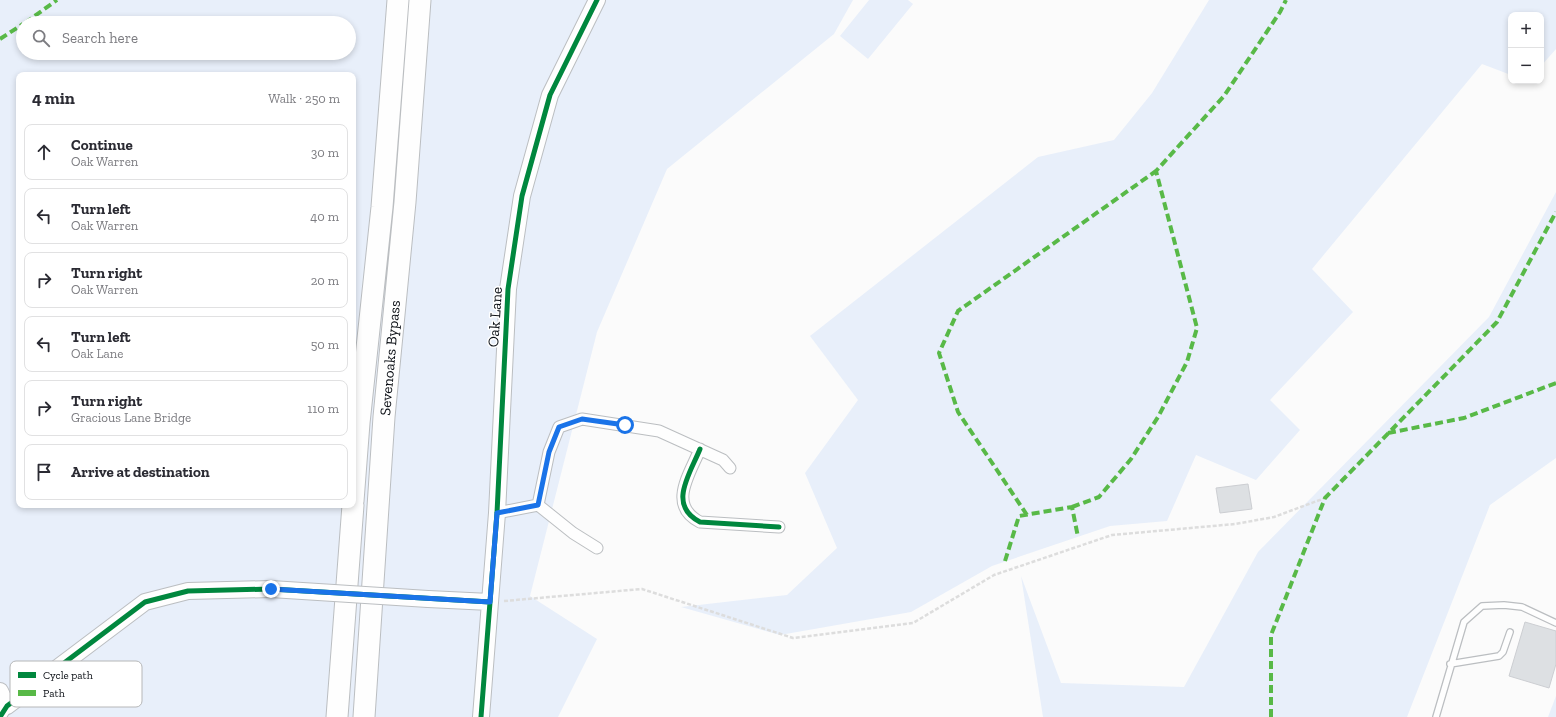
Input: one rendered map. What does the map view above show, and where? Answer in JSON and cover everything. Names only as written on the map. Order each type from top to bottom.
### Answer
[{"type":"highway","name":"Sevenoaks Bypass","points":[[356,462],[382,207],[398,0]]},
{"type":"highway","name":"Sevenoaks Bypass","points":[[364,717],[384,417],[405,202],[420,0]]},
{"type":"highway","points":[[337,717],[353,508]]},
{"type":"street","name":"Oak Lane","points":[[481,717],[497,513],[508,289],[522,196],[550,95],[597,0]]},
{"type":"street","points":[[538,505],[549,452],[559,427],[582,419],[659,431],[723,460],[730,468]]},
{"type":"street","points":[[700,449],[683,491],[682,501],[690,517],[700,522],[779,527]]},
{"type":"street","points":[[497,513],[538,505],[573,533],[597,548]]},
{"type":"street","points":[[71,661],[145,602],[188,591],[271,589],[490,602]]},
{"type":"street","points":[[0,690],[6,713]]},
{"type":"lane","points":[[1436,717],[1450,664],[1464,622],[1482,606],[1504,605],[1522,607],[1556,623]]},
{"type":"lane","points":[[1450,664],[1499,656],[1503,652],[1510,632]]},
{"type":"path","points":[[490,602],[642,589],[793,638],[913,623],[994,575],[1112,536],[1234,524],[1274,517],[1325,498]]},
{"type":"shaded area","points":[[0,0],[853,0],[834,34],[667,169],[597,332],[530,596],[597,639],[558,717],[2,717],[0,714]]},
{"type":"shaded area","points":[[869,0],[908,0],[913,4],[868,59],[840,36]]},
{"type":"shaded area","points":[[1209,0],[1556,0],[1556,49],[1544,63],[1544,12],[1508,12],[1508,74],[1482,64],[1312,269],[1353,312],[1270,400],[1300,430],[1256,480],[1196,455],[1167,521],[1110,526],[992,566],[911,612],[780,635],[681,607],[787,595],[837,548],[805,473],[858,400],[810,336],[1038,157],[1114,140],[1152,93]]},
{"type":"shaded area","points":[[1556,192],[1556,458],[1490,505],[1407,717],[1043,717],[1021,576],[1061,683],[1184,687],[1258,552],[1489,317]]},
{"type":"shaded area","points":[[1556,696],[1556,717],[1548,717]]},
{"type":"building","points":[[1248,484],[1252,509],[1220,513],[1216,488]]},
{"type":"building","points":[[1525,622],[1556,631],[1556,664],[1549,688],[1509,676]]},
{"type":"marked path","points":[[35,16],[57,0]]},
{"type":"marked path","points":[[1072,507],[1099,497],[1131,459],[1158,417],[1187,362],[1197,328],[1156,171],[1224,96],[1280,12],[1286,0]]},
{"type":"marked path","points":[[0,39],[16,29]]},
{"type":"marked path","points":[[1027,515],[958,412],[939,353],[958,311],[1156,171]]},
{"type":"marked path","points":[[1271,717],[1271,635],[1325,498],[1497,322],[1556,212]]},
{"type":"marked path","points":[[1388,433],[1464,418],[1556,383]]},
{"type":"marked path","points":[[1005,561],[1019,516],[1072,507],[1078,537]]},
{"type":"cycle path","points":[[481,717],[497,513],[508,289],[522,196],[550,95],[597,0]]},
{"type":"cycle path","points":[[700,449],[684,488],[683,498],[685,507],[690,515],[700,522],[779,527]]},
{"type":"cycle path","points":[[67,661],[145,602],[188,591],[271,589],[490,602]]},
{"type":"cycle path","points":[[0,717],[10,704]]},
{"type":"route","points":[[271,589],[490,602],[497,513],[538,505],[549,452],[559,427],[582,419],[625,425]]}]
